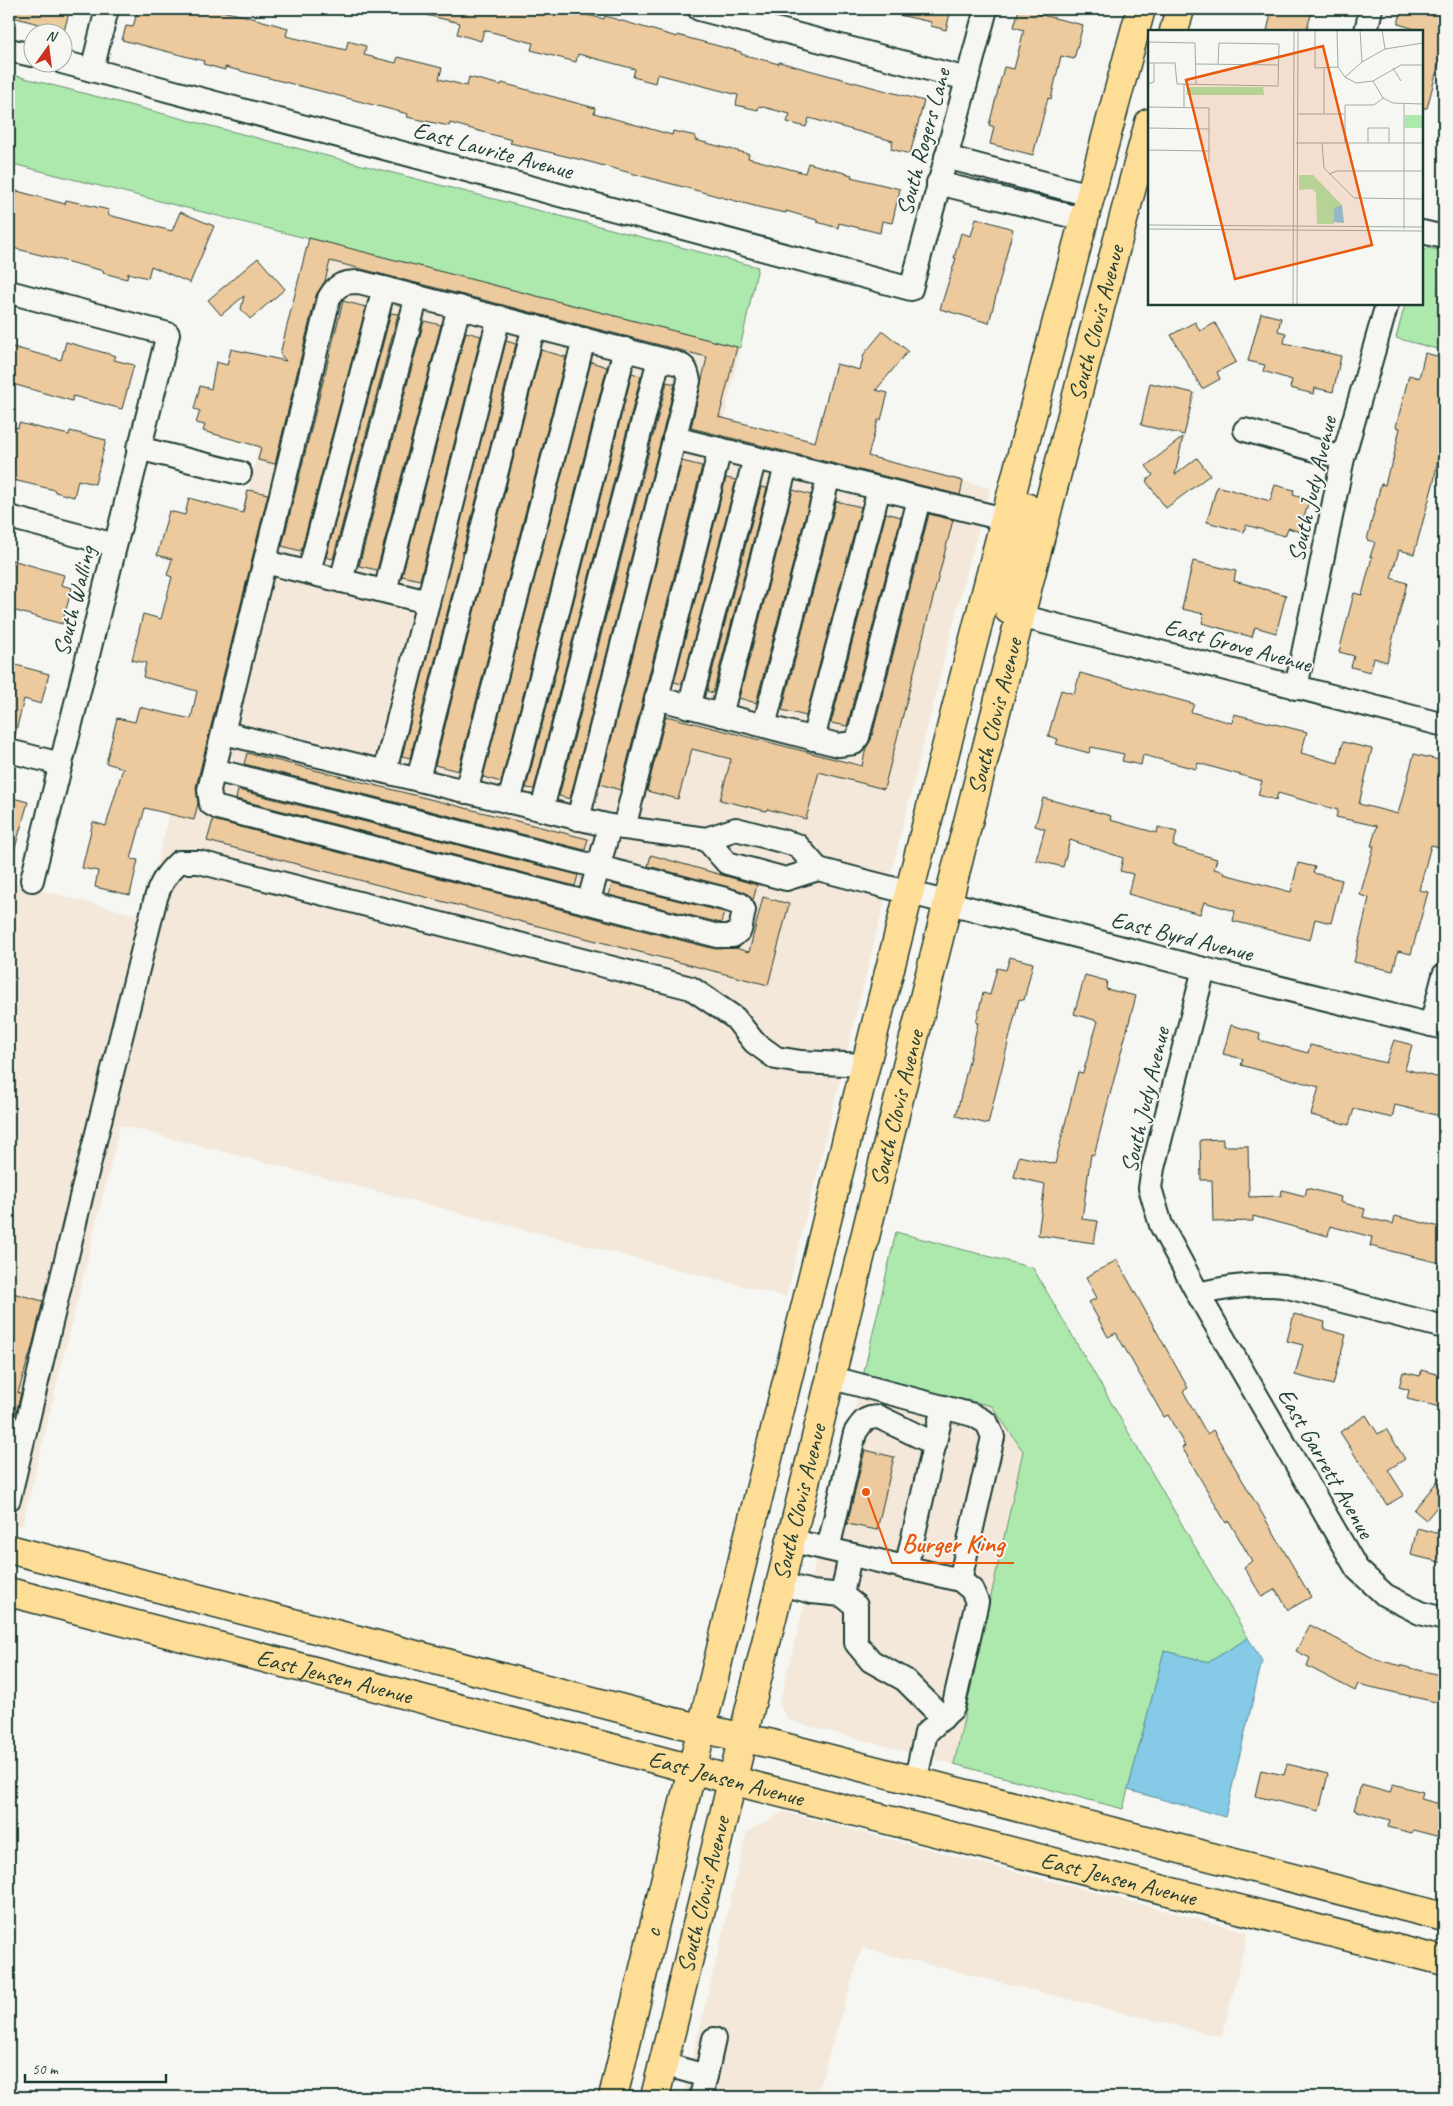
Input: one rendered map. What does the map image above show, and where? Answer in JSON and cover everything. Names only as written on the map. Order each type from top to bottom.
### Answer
[{"type":"main road","name":"South Clovis Avenue","points":[[691,1769],[908,892],[1004,519],[1141,9]]},
{"type":"main road","points":[[1174,30],[1180,9]]},
{"type":"main road","name":"South Clovis Avenue","points":[[655,2097],[740,1737],[947,903],[1148,127]]},
{"type":"main road","points":[[1020,616],[1009,610],[1006,591],[1034,473],[1031,448],[1026,438]]},
{"type":"main road","name":"East Jensen Avenue","points":[[9,1550],[1444,1917]]},
{"type":"main road","name":"East Jensen Avenue","points":[[9,1592],[730,1780],[1444,1961]]},
{"type":"main road","name":"c","points":[[613,2097],[691,1769]]},
{"type":"street","points":[[92,70],[107,9]]},
{"type":"street","points":[[699,9],[967,79]]},
{"type":"street","name":"South Rogers Lane","points":[[912,289],[938,183],[986,9]]},
{"type":"street","points":[[1366,30],[1371,9]]},
{"type":"street","points":[[9,50],[22,53]]},
{"type":"street","name":"East Laurite Avenue","points":[[72,65],[912,289]]},
{"type":"street","points":[[946,157],[1087,207]]},
{"type":"street","points":[[938,183],[1087,207]]},
{"type":"street","points":[[1423,232],[1444,237]]},
{"type":"street","points":[[214,770],[740,904],[744,910],[740,930],[733,936],[718,936],[218,808],[211,804],[209,796],[214,770],[329,298],[333,290],[345,282],[359,282],[659,359],[684,366],[688,372],[689,381],[578,818]]},
{"type":"street","points":[[309,572],[384,288]]},
{"type":"street","name":"South Walling","points":[[9,292],[168,334],[138,448],[32,880]]},
{"type":"street","points":[[341,580],[417,296]]},
{"type":"street","name":"South Judy Avenue","points":[[1296,688],[1343,458],[1387,305]]},
{"type":"street","points":[[385,592],[459,307]]},
{"type":"street","points":[[385,771],[499,317]]},
{"type":"street","points":[[418,779],[534,326]]},
{"type":"street","points":[[466,792],[584,339]]},
{"type":"street","points":[[509,802],[625,350]]},
{"type":"street","points":[[542,809],[659,359]]},
{"type":"street","points":[[1245,430],[1343,458]]},
{"type":"street","points":[[674,438],[1004,519]]},
{"type":"street","points":[[138,448],[240,473]]},
{"type":"street","points":[[588,903],[598,867],[617,827],[656,698],[720,449]]},
{"type":"street","points":[[689,707],[755,458]]},
{"type":"street","points":[[721,715],[786,466]]},
{"type":"street","points":[[764,726],[829,476]]},
{"type":"street","points":[[813,739],[879,489]]},
{"type":"street","points":[[656,698],[838,745],[848,746],[854,743],[858,737],[919,499]]},
{"type":"street","points":[[9,517],[115,545]]},
{"type":"street","points":[[265,562],[428,602]]},
{"type":"street","name":"East Grove Avenue","points":[[1020,616],[1444,725]]},
{"type":"street","points":[[224,733],[617,827],[706,839],[736,829],[797,845],[818,869],[786,879],[778,877],[727,863],[706,839]]},
{"type":"street","points":[[9,750],[60,764]]},
{"type":"street","points":[[9,1499],[83,1189],[155,901],[166,874],[179,862],[198,862],[691,988],[735,1018],[754,1042],[776,1058],[801,1062],[866,1065]]},
{"type":"street","name":"East Byrd Avenue","points":[[818,869],[1204,969],[1438,1027]]},
{"type":"street","name":"South Judy Avenue","points":[[1198,1294],[1160,1225],[1150,1188],[1152,1168],[1204,969]]},
{"type":"street","points":[[1438,1027],[1444,974]]},
{"type":"street","points":[[1198,1294],[1232,1286],[1262,1284],[1284,1286],[1444,1327]]},
{"type":"street","name":"East Garrett Avenue","points":[[1198,1294],[1357,1570],[1384,1595],[1420,1613],[1444,1619]]},
{"type":"street","points":[[829,1377],[973,1415],[987,1423],[993,1437],[960,1580]]},
{"type":"street","points":[[906,1568],[943,1407]]},
{"type":"street","points":[[828,1549],[855,1433],[862,1421],[869,1417],[879,1417],[935,1444]]},
{"type":"street","points":[[789,1540],[960,1580],[972,1590],[978,1602],[953,1708],[926,1733],[915,1782]]},
{"type":"street","points":[[842,1595],[850,1555]]},
{"type":"street","points":[[778,1583],[812,1592],[842,1595],[856,1606],[856,1643],[871,1662],[905,1680],[943,1718]]},
{"type":"street","points":[[663,2064],[704,2087],[714,2039]]},
{"type":"shaded area","points":[[309,240],[740,348],[724,420],[990,488],[958,604],[786,1297],[120,1125],[22,1526],[9,1523],[9,882],[144,917]]},
{"type":"shaded area","points":[[863,1376],[992,1406],[1023,1451],[954,1764],[789,1721],[779,1704]]},
{"type":"shaded area","points":[[784,1812],[1248,1932],[1222,2037],[862,1948],[816,2097],[683,2097],[747,1832]]},
{"type":"green space","points":[[9,74],[758,267],[740,348],[9,163]]},
{"type":"green space","points":[[1428,248],[1444,251],[1444,351],[1396,338],[1405,305],[1423,305],[1423,250]]},
{"type":"green space","points":[[896,1232],[1033,1268],[1248,1638],[1209,1662],[1164,1651],[1123,1809],[954,1764],[1023,1451],[992,1406],[863,1376]]},
{"type":"water","points":[[1248,1638],[1262,1661],[1225,1817],[1128,1790],[1164,1651],[1209,1662]]},
{"type":"building","points":[[9,9],[70,9],[66,22],[31,22],[9,16]]},
{"type":"building","points":[[138,9],[212,9],[245,16],[288,28],[286,36],[346,50],[348,41],[366,46],[364,55],[396,63],[398,57],[442,68],[439,79],[467,86],[469,77],[501,85],[502,83],[595,108],[594,113],[672,135],[673,131],[696,136],[695,140],[749,154],[748,158],[805,173],[808,163],[852,175],[851,177],[900,189],[892,223],[882,221],[880,233],[839,223],[838,228],[786,211],[786,213],[762,208],[582,160],[510,143],[512,140],[450,123],[449,126],[407,117],[408,114],[320,91],[225,67],[225,70],[203,64],[204,61],[122,40],[126,26],[133,27]]},
{"type":"building","points":[[426,9],[562,9],[604,19],[605,16],[677,37],[677,35],[741,52],[741,54],[779,64],[779,62],[924,101],[910,154],[891,149],[893,141],[809,118],[806,127],[787,122],[790,114],[759,106],[758,110],[736,105],[738,95],[657,74],[655,83],[633,77],[635,69],[578,54],[576,62],[531,50],[533,43],[484,30],[481,41],[457,34],[460,23],[426,15]]},
{"type":"building","points":[[899,9],[951,9],[946,30],[931,26],[931,22],[899,15]]},
{"type":"building","points":[[1019,9],[1040,9],[1038,14],[1083,25],[1074,59],[1061,56],[1051,99],[1048,98],[1033,155],[990,144],[994,127],[989,125],[1004,67],[1014,69],[1024,30],[1014,27]]},
{"type":"building","points":[[1272,9],[1313,9],[1306,30],[1267,30]]},
{"type":"building","points":[[1402,9],[1444,9],[1444,43],[1427,108],[1423,108],[1423,30],[1398,24]]},
{"type":"building","points":[[17,191],[65,204],[66,200],[109,210],[108,215],[172,231],[180,212],[214,226],[190,283],[151,266],[148,278],[128,273],[127,279],[103,273],[104,271],[9,247],[9,223]]},
{"type":"building","points":[[976,218],[1013,229],[989,323],[940,309],[956,258],[954,258],[961,233],[971,236]]},
{"type":"building","points":[[309,238],[737,347],[719,417],[815,442],[836,364],[860,370],[864,354],[883,331],[908,351],[876,390],[888,393],[868,456],[963,481],[960,495],[691,428],[707,357],[330,261],[325,281],[316,295],[275,464],[258,460],[261,447],[203,431],[205,425],[196,423],[200,411],[194,409],[200,386],[211,389],[216,362],[227,365],[231,349],[286,361],[280,354]]},
{"type":"building","points":[[258,258],[285,289],[250,319],[241,309],[244,296],[221,315],[208,300]]},
{"type":"building","points":[[343,301],[366,307],[301,551],[282,546]]},
{"type":"building","points":[[391,313],[398,314],[333,559],[326,557]]},
{"type":"building","points":[[1261,313],[1281,318],[1278,331],[1286,333],[1284,343],[1341,356],[1333,392],[1315,388],[1314,394],[1290,388],[1292,380],[1263,371],[1265,365],[1248,361]]},
{"type":"building","points":[[424,321],[441,325],[377,570],[359,566]]},
{"type":"building","points":[[1195,322],[1200,331],[1215,323],[1236,362],[1217,372],[1220,379],[1202,389],[1171,335]]},
{"type":"building","points":[[466,332],[481,336],[420,580],[402,576]]},
{"type":"building","points":[[506,341],[516,344],[410,758],[402,756]]},
{"type":"building","points":[[66,342],[116,356],[114,360],[134,365],[122,409],[73,396],[72,401],[9,383],[9,346],[61,360]]},
{"type":"building","points":[[541,350],[566,357],[458,771],[435,765]]},
{"type":"building","points":[[1425,353],[1444,358],[1444,426],[1434,481],[1414,554],[1399,550],[1391,578],[1407,583],[1387,662],[1374,658],[1370,672],[1351,667],[1354,656],[1339,652],[1354,593],[1362,595],[1372,557],[1370,557],[1375,542],[1367,540],[1381,484],[1385,485],[1389,469],[1391,469],[1400,428],[1396,427],[1409,375],[1419,378]]},
{"type":"building","points":[[591,362],[607,367],[501,782],[483,777]]},
{"type":"building","points":[[632,373],[641,376],[534,789],[526,788]]},
{"type":"building","points":[[667,382],[675,384],[570,799],[559,796]]},
{"type":"building","points":[[1150,383],[1194,393],[1184,435],[1141,425]]},
{"type":"building","points":[[19,423],[69,435],[70,431],[106,440],[95,484],[78,480],[74,497],[55,492],[55,490],[9,479],[9,425],[18,428]]},
{"type":"building","points":[[1183,437],[1175,475],[1197,458],[1210,475],[1166,508],[1146,481],[1153,475],[1146,466]]},
{"type":"building","points":[[682,461],[702,466],[620,790],[600,784]]},
{"type":"building","points":[[726,478],[736,480],[682,684],[674,682]]},
{"type":"building","points":[[1275,485],[1294,490],[1293,495],[1309,500],[1300,532],[1288,528],[1285,536],[1246,525],[1244,532],[1207,522],[1217,486],[1270,501]]},
{"type":"building","points":[[761,487],[767,488],[713,693],[707,691]]},
{"type":"building","points":[[248,490],[268,494],[196,787],[198,803],[194,820],[145,808],[131,859],[138,860],[130,895],[95,887],[98,871],[82,868],[93,822],[106,826],[123,768],[106,763],[117,718],[135,722],[139,707],[191,719],[197,691],[143,677],[146,663],[132,660],[143,614],[161,619],[172,577],[167,575],[172,559],[157,555],[169,511],[185,515],[189,498],[243,513]]},
{"type":"building","points":[[793,490],[811,495],[756,703],[739,698]]},
{"type":"building","points":[[836,501],[861,507],[806,716],[782,710]]},
{"type":"building","points":[[886,513],[901,517],[847,726],[831,723]]},
{"type":"building","points":[[929,514],[953,520],[884,789],[819,772],[806,819],[767,809],[766,811],[720,800],[731,759],[692,749],[678,799],[647,791],[666,716],[862,766],[866,748],[871,740]]},
{"type":"building","points":[[12,560],[64,575],[61,585],[72,588],[62,624],[9,609],[9,573]]},
{"type":"building","points":[[1193,561],[1236,571],[1234,581],[1286,595],[1276,633],[1255,627],[1252,637],[1202,623],[1204,614],[1182,609]]},
{"type":"building","points":[[12,664],[49,674],[41,704],[24,699],[14,739],[9,738],[9,676]]},
{"type":"building","points":[[1080,673],[1194,704],[1191,712],[1232,723],[1234,714],[1307,732],[1301,753],[1338,763],[1343,742],[1372,749],[1359,804],[1398,814],[1414,754],[1443,761],[1440,773],[1444,774],[1444,828],[1439,847],[1431,845],[1419,890],[1428,892],[1411,954],[1398,951],[1393,971],[1354,962],[1369,898],[1360,895],[1374,846],[1371,846],[1377,826],[1336,817],[1338,810],[1278,793],[1276,800],[1258,795],[1262,781],[1198,763],[1196,769],[1143,755],[1141,765],[1122,761],[1124,754],[1091,747],[1089,753],[1056,744],[1058,739],[1048,736],[1061,690],[1074,694]]},
{"type":"building","points":[[247,753],[588,839],[585,850],[244,764]]},
{"type":"building","points":[[238,790],[578,875],[575,886],[236,799]]},
{"type":"building","points":[[9,797],[28,802],[13,855],[9,855]]},
{"type":"building","points":[[1043,798],[1111,816],[1110,820],[1157,833],[1158,827],[1177,832],[1173,846],[1217,859],[1214,869],[1225,872],[1224,874],[1291,892],[1298,863],[1315,867],[1313,873],[1342,880],[1331,923],[1315,919],[1310,940],[1233,921],[1235,911],[1204,902],[1200,914],[1128,894],[1133,874],[1120,871],[1123,858],[1070,840],[1063,867],[1036,860],[1045,829],[1035,826]]},
{"type":"building","points":[[213,820],[715,949],[735,948],[749,952],[763,897],[789,904],[768,985],[207,841]]},
{"type":"building","points":[[651,855],[757,885],[753,900],[745,892],[648,866]]},
{"type":"building","points":[[612,884],[724,912],[721,923],[609,895]]},
{"type":"building","points":[[1010,957],[1033,963],[1024,1000],[1019,999],[988,1124],[956,1116],[978,1023],[976,1023],[983,993],[990,995],[997,968],[1006,970]]},
{"type":"building","points":[[1085,975],[1107,981],[1106,989],[1136,996],[1094,1155],[1091,1154],[1082,1219],[1098,1221],[1094,1243],[1038,1235],[1045,1184],[1014,1177],[1019,1156],[1055,1164],[1078,1072],[1083,1073],[1098,1021],[1074,1014]]},
{"type":"building","points":[[1231,1025],[1260,1033],[1259,1040],[1308,1053],[1310,1045],[1386,1063],[1394,1040],[1412,1045],[1405,1069],[1444,1079],[1444,1117],[1395,1105],[1392,1118],[1354,1109],[1349,1125],[1311,1115],[1319,1087],[1241,1065],[1243,1059],[1223,1054]]},
{"type":"building","points":[[1223,1139],[1223,1146],[1248,1146],[1249,1197],[1281,1196],[1282,1190],[1305,1196],[1307,1188],[1341,1197],[1340,1202],[1365,1209],[1363,1217],[1393,1224],[1395,1216],[1444,1228],[1444,1264],[1370,1246],[1372,1237],[1330,1226],[1328,1236],[1253,1216],[1253,1221],[1213,1222],[1212,1180],[1201,1180],[1200,1140]]},
{"type":"building","points":[[1117,1260],[1188,1388],[1183,1391],[1207,1434],[1213,1430],[1311,1597],[1288,1610],[1276,1589],[1262,1597],[1244,1567],[1252,1561],[1229,1521],[1226,1523],[1182,1447],[1185,1446],[1168,1415],[1164,1417],[1116,1333],[1108,1337],[1089,1302],[1097,1298],[1086,1277]]},
{"type":"building","points":[[9,1292],[43,1301],[18,1393],[21,1393],[16,1413],[9,1411]]},
{"type":"building","points":[[1294,1314],[1325,1322],[1324,1329],[1346,1335],[1333,1385],[1295,1375],[1303,1345],[1287,1341]]},
{"type":"building","points":[[1421,1370],[1444,1376],[1444,1408],[1407,1399],[1409,1390],[1399,1387],[1403,1372],[1420,1376]]},
{"type":"building","points":[[1366,1415],[1378,1434],[1386,1429],[1405,1459],[1388,1470],[1404,1495],[1387,1505],[1340,1432]]},
{"type":"building","points":[[865,1450],[894,1457],[877,1530],[847,1524]]},
{"type":"building","points":[[1444,1473],[1444,1498],[1426,1520],[1414,1510]]},
{"type":"building","points":[[1417,1528],[1444,1535],[1444,1563],[1411,1555]]},
{"type":"building","points":[[1310,1625],[1377,1660],[1444,1676],[1444,1704],[1358,1684],[1355,1691],[1307,1666],[1310,1658],[1296,1651]]},
{"type":"building","points":[[1287,1764],[1328,1774],[1319,1811],[1255,1796],[1261,1770],[1284,1775]]},
{"type":"building","points":[[1393,1784],[1423,1792],[1421,1799],[1444,1805],[1444,1838],[1413,1830],[1412,1833],[1388,1827],[1390,1820],[1354,1810],[1361,1785],[1390,1793]]},
{"type":"place","name":"Burger King","points":[[866,1492]]}]
